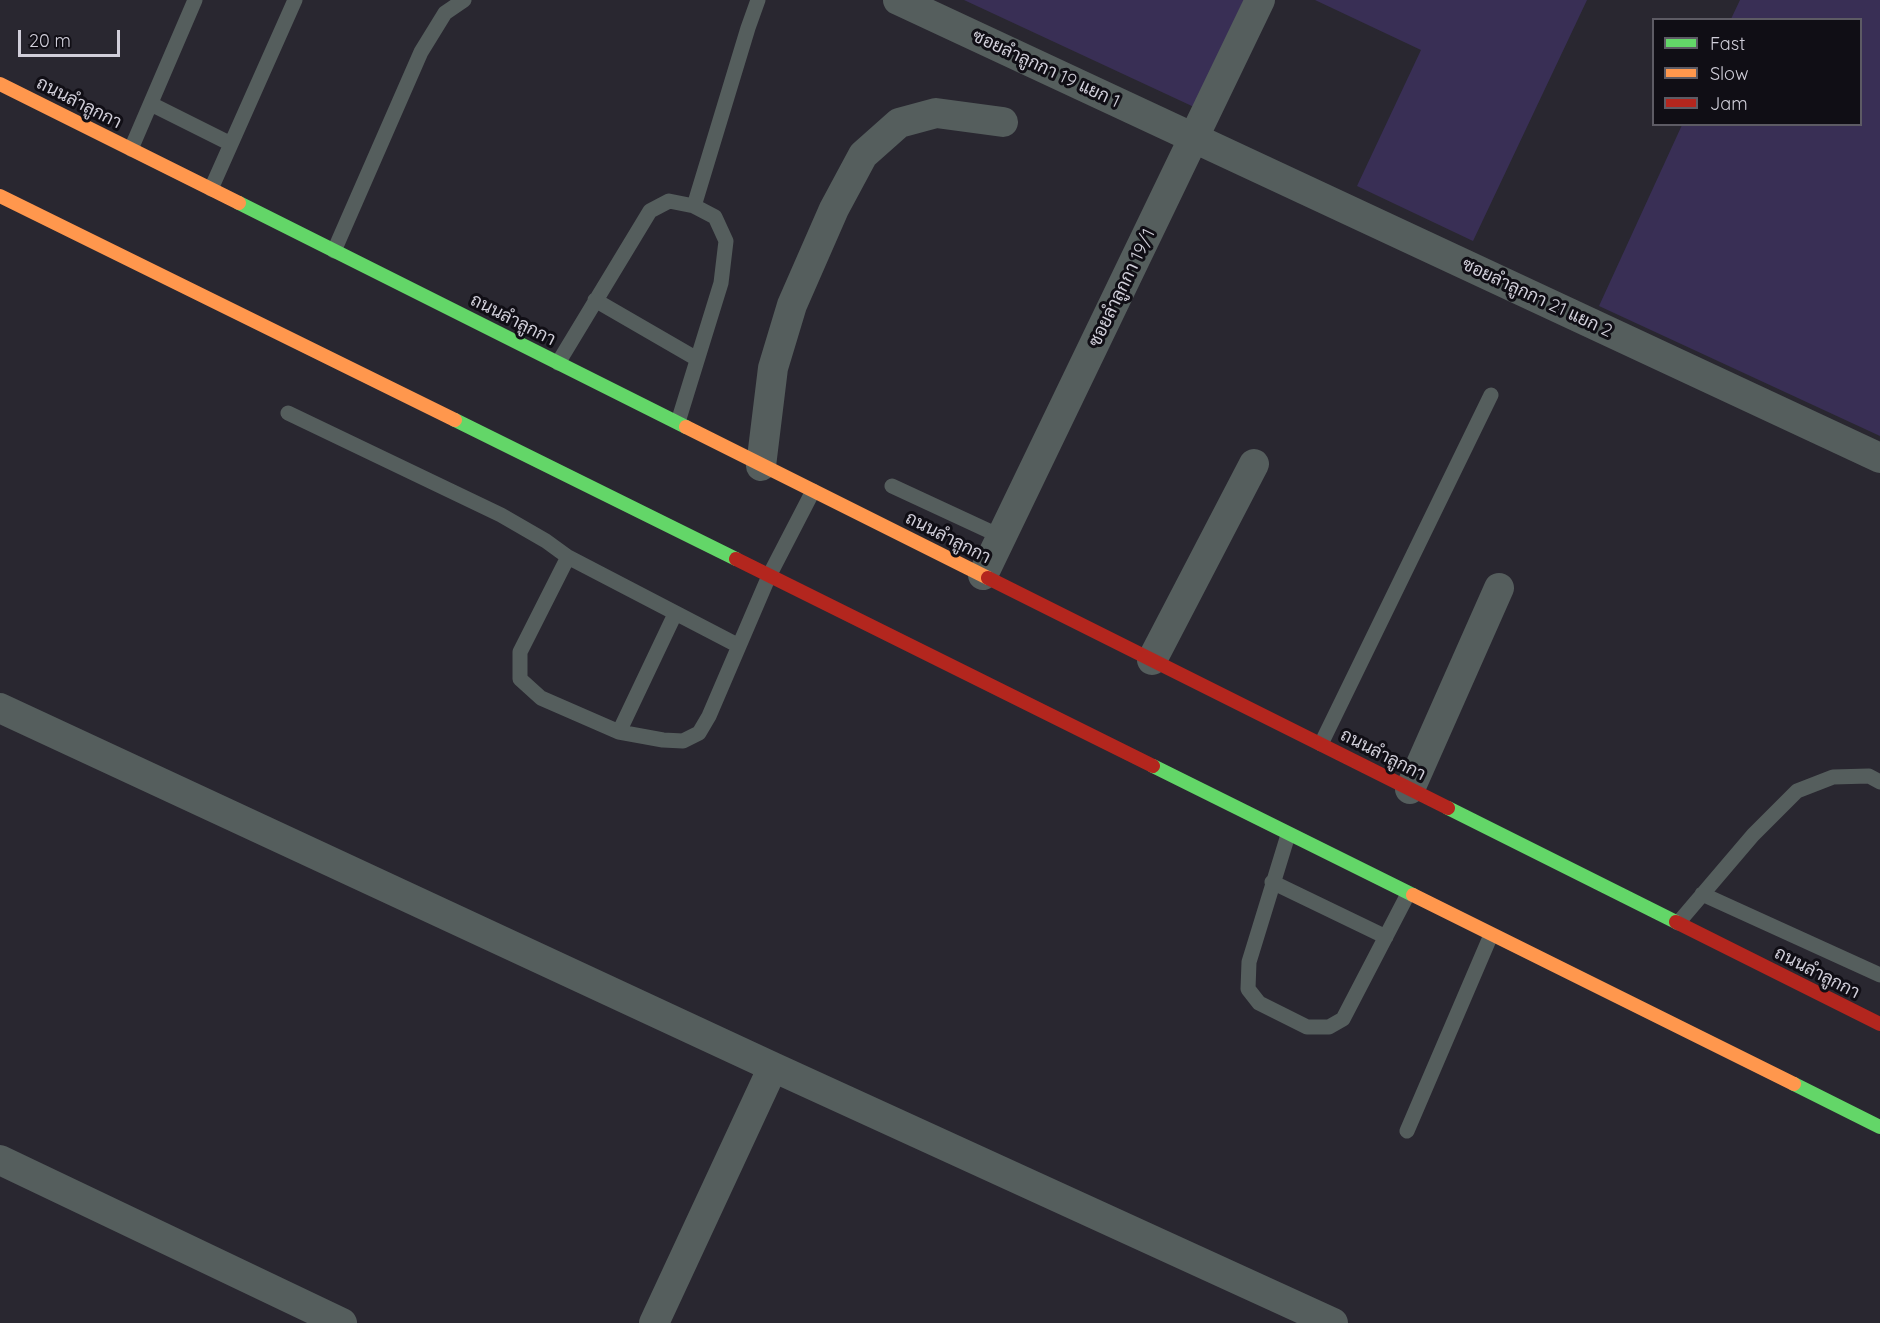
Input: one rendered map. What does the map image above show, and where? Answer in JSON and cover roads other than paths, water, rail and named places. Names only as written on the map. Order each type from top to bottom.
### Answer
[{"type":"main road","name":"ถนนลำลูกกา","points":[[0,84],[1880,1024]]},
{"type":"main road","points":[[0,196],[1880,1127]]},
{"type":"street","name":"ซอยลำลูกกา 19 แยก 1","points":[[898,0],[1194,138]]},
{"type":"street","name":"ซอยลำลูกกา 19/1","points":[[983,575],[1260,0]]},
{"type":"street","points":[[761,466],[773,368],[792,305],[834,209],[863,155],[899,123],[936,113],[1003,122]]},
{"type":"street","name":"ซอยลำลูกกา 21 แยก 2","points":[[1194,138],[1880,458]]},
{"type":"street","points":[[1152,660],[1254,464]]},
{"type":"street","points":[[1410,789],[1499,588]]},
{"type":"street","points":[[0,708],[773,1067],[1333,1323]]},
{"type":"street","points":[[654,1323],[773,1067]]},
{"type":"street","points":[[0,1160],[342,1323]]},
{"type":"lane","points":[[131,149],[195,0]]},
{"type":"lane","points":[[211,189],[295,0]]},
{"type":"lane","points":[[334,250],[421,52],[445,13],[464,0]]},
{"type":"lane","points":[[694,206],[758,0]]},
{"type":"lane","points":[[151,104],[231,144]]},
{"type":"lane","points":[[558,363],[650,212],[669,201],[694,206],[715,217],[726,241],[721,283],[678,422]]},
{"type":"lane","points":[[595,300],[697,359]]},
{"type":"lane","points":[[1321,744],[1491,395]]},
{"type":"lane","points":[[288,413],[501,515],[546,541],[568,557],[739,646]]},
{"type":"lane","points":[[892,486],[1002,537]]},
{"type":"lane","points":[[568,557],[520,652],[520,679],[541,698],[619,732],[663,740],[684,741],[699,733],[709,716],[769,576],[813,490]]},
{"type":"lane","points":[[619,732],[675,614]]},
{"type":"lane","points":[[1678,923],[1753,835],[1797,791],[1833,777],[1869,776],[1880,782]]},
{"type":"lane","points":[[1288,835],[1249,962],[1248,989],[1259,1003],[1307,1027],[1329,1028],[1343,1019],[1408,894]]},
{"type":"lane","points":[[1272,882],[1386,937]]},
{"type":"lane","points":[[1702,894],[1880,975]]},
{"type":"lane","points":[[1407,1131],[1491,935]]}]
